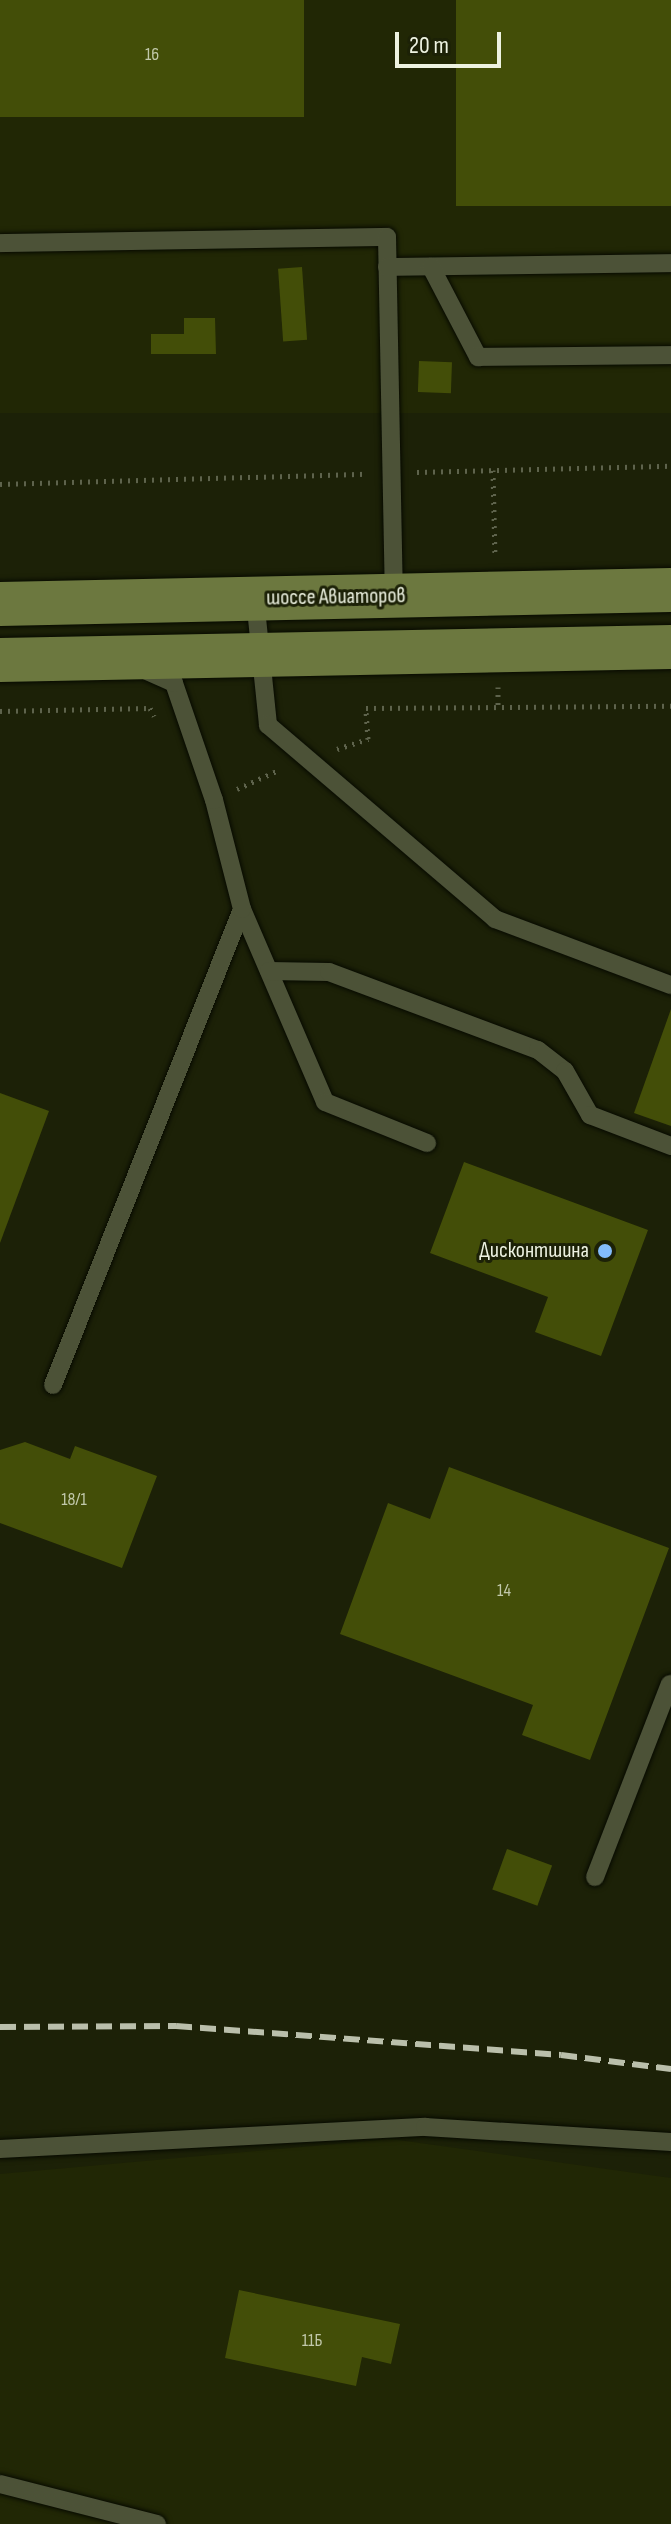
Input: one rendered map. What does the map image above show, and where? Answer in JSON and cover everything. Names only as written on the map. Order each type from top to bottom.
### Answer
[{"type":"main road","name":"шоссе Авиаторов","points":[[0,604],[671,590]]},
{"type":"main road","points":[[0,660],[671,647]]},
{"type":"lane","points":[[0,243],[387,237],[394,596]]},
{"type":"lane","points":[[387,267],[671,263]]},
{"type":"lane","points":[[431,267],[478,357],[671,355]]},
{"type":"lane","points":[[255,599],[268,725],[495,919],[671,985]]},
{"type":"lane","points":[[114,657],[174,683],[214,800],[242,909],[325,1102],[427,1143]]},
{"type":"lane","points":[[53,1385],[242,909]]},
{"type":"lane","points":[[269,971],[329,972],[538,1050],[565,1071],[590,1115],[671,1146]]},
{"type":"lane","points":[[595,1877],[671,1683]]},
{"type":"lane","points":[[0,2149],[425,2127],[671,2142]]},
{"type":"lane","points":[[0,2484],[157,2524]]},
{"type":"path","points":[[0,484],[671,466]]},
{"type":"path","points":[[214,800],[306,758],[368,739],[366,708],[671,706]]},
{"type":"path","points":[[0,711],[150,708],[157,721]]},
{"type":"shaded area","points":[[0,0],[671,0],[671,413],[0,413]]},
{"type":"shaded area","points":[[391,2139],[671,2178],[671,2524],[0,2524],[0,2174]]},
{"type":"building","points":[[0,0],[304,0],[304,117],[0,117]]},
{"type":"building","points":[[456,0],[671,0],[671,206],[456,206]]},
{"type":"building","points":[[302,267],[307,340],[283,341],[278,269]]},
{"type":"building","points":[[184,318],[215,318],[216,354],[151,354],[151,334],[184,334]]},
{"type":"building","points":[[419,361],[452,362],[451,393],[418,392]]},
{"type":"building","points":[[671,1009],[671,1126],[634,1113]]},
{"type":"building","points":[[0,1093],[49,1111],[0,1243]]},
{"type":"building","points":[[464,1162],[648,1230],[601,1356],[535,1332],[548,1297],[430,1253]]},
{"type":"building","points":[[25,1442],[70,1459],[75,1446],[157,1476],[122,1568],[0,1523],[0,1450]]},
{"type":"building","points":[[449,1467],[669,1548],[590,1760],[522,1735],[533,1705],[340,1634],[388,1503],[430,1519]]},
{"type":"building","points":[[507,1849],[552,1865],[537,1906],[492,1889]]},
{"type":"building","points":[[239,2290],[400,2324],[391,2364],[362,2357],[356,2386],[225,2358]]},
{"type":"railway","points":[[0,2027],[176,2026],[561,2055],[671,2069]]},
{"type":"place","name":"Дисконтшина","points":[[605,1251]]}]
